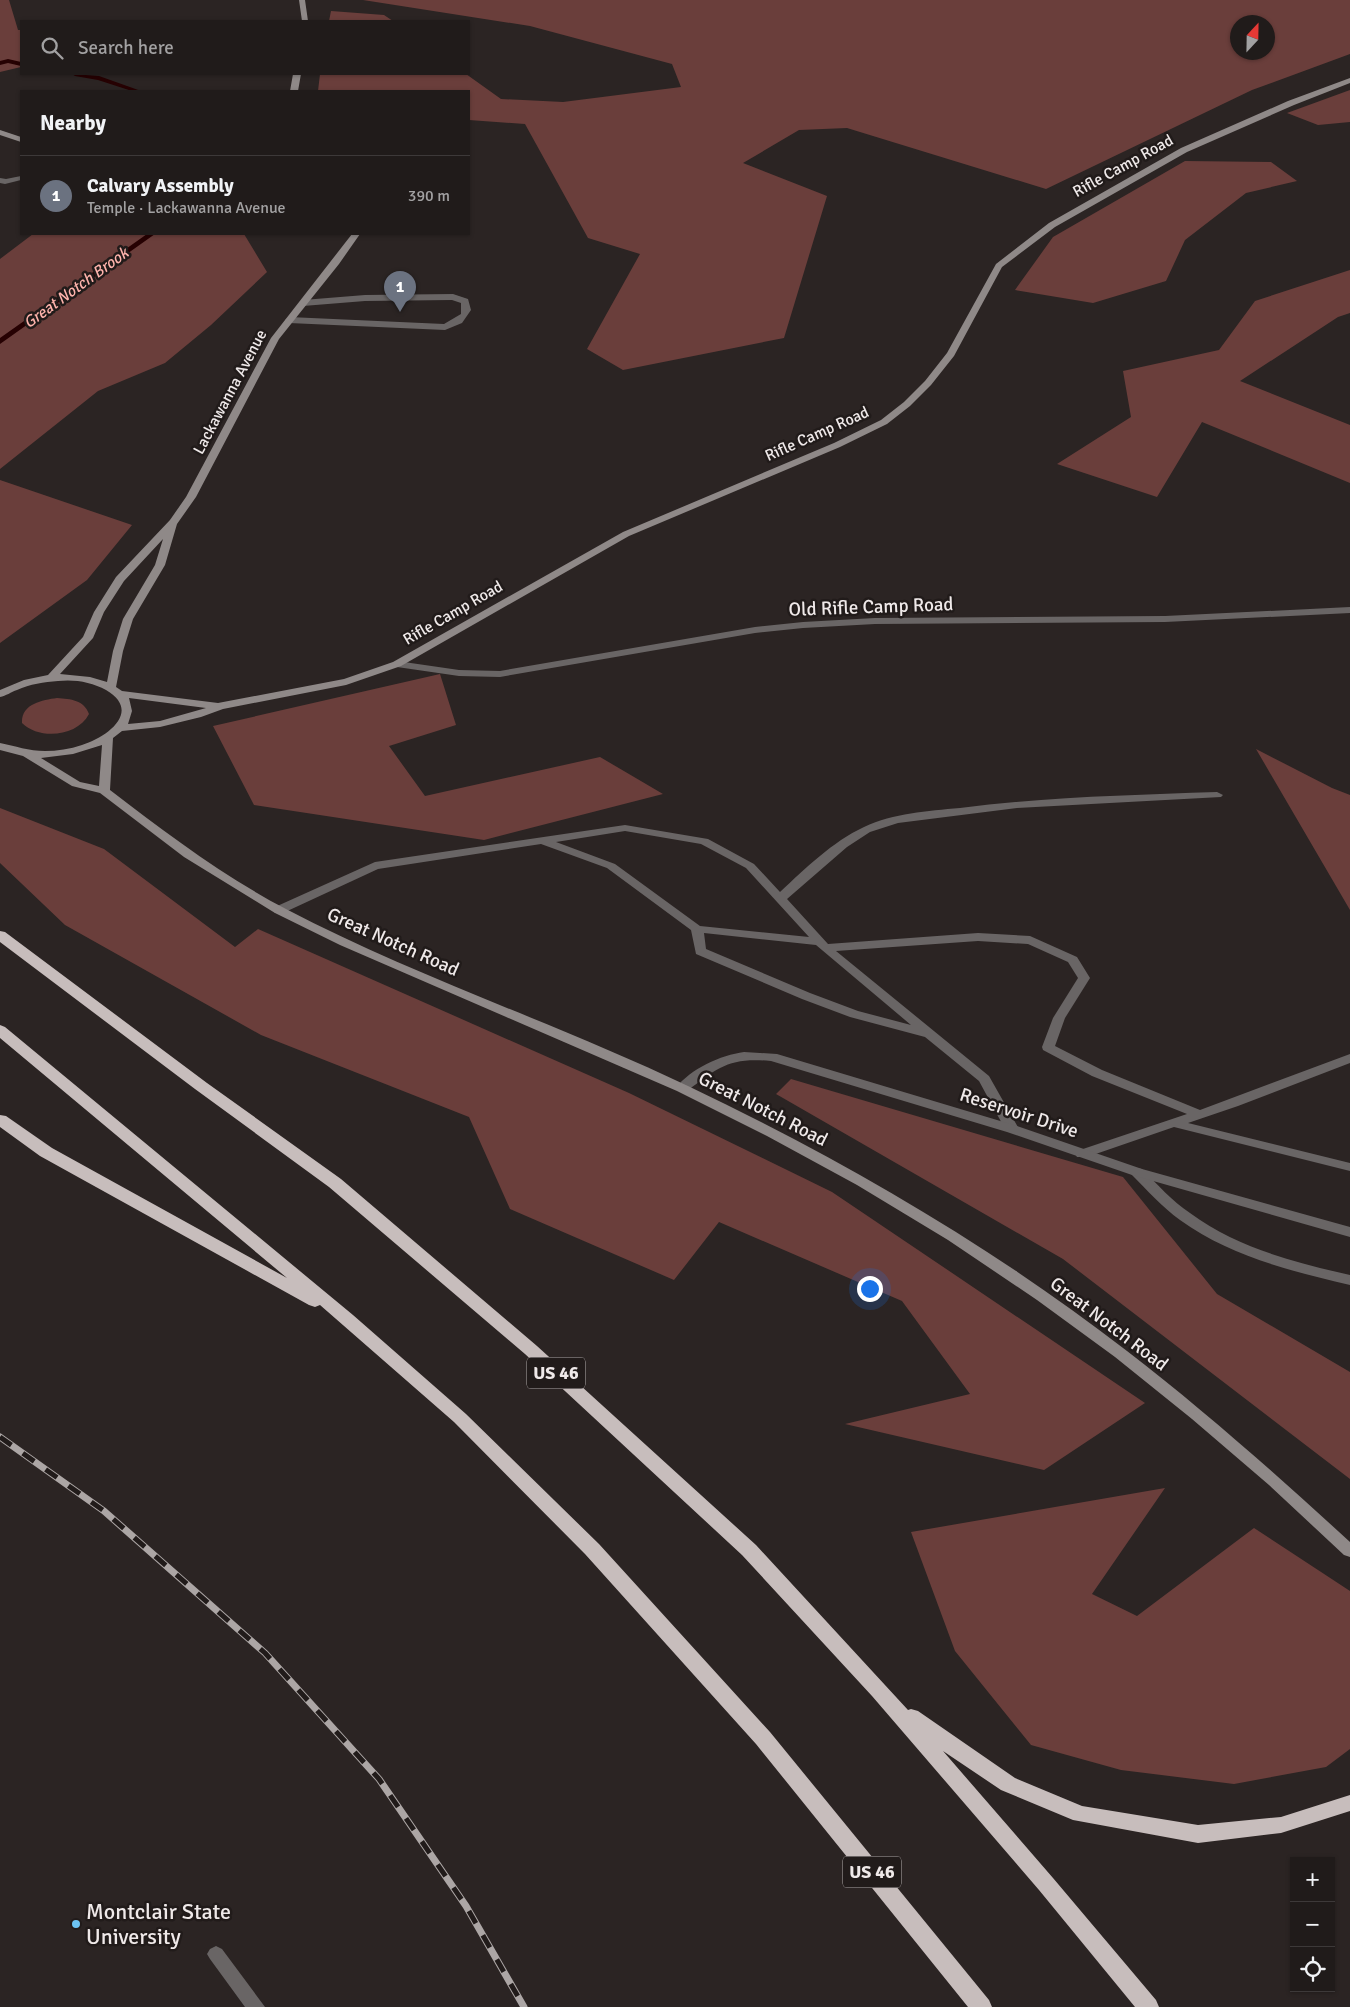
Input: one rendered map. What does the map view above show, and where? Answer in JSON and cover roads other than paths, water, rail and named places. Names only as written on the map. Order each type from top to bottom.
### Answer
[{"type":"highway","name":"US 46","points":[[0,934],[201,1086],[335,1183],[523,1343],[748,1550],[879,1691],[1046,1884],[1148,2007]]},
{"type":"highway","name":"US 46","points":[[0,1030],[348,1319],[460,1418],[592,1549],[763,1738],[981,2007]]},
{"type":"highway","points":[[0,1120],[46,1152],[348,1319]]},
{"type":"highway","points":[[879,1691],[932,1733],[1008,1784],[1080,1814],[1198,1834],[1281,1825],[1350,1803]]},
{"type":"street","points":[[302,0],[305,20]]},
{"type":"street","points":[[294,90],[297,75]]},
{"type":"street","name":"Rifle Camp Road","points":[[119,728],[160,724],[197,715],[220,706],[346,682],[397,664],[626,534],[837,445],[884,422],[907,404],[928,383],[951,354],[999,266],[1052,225],[1184,150],[1291,103],[1350,80]]},
{"type":"street","points":[[0,132],[20,140]]},
{"type":"street","points":[[0,180],[5,182],[20,178]]},
{"type":"street","name":"Lackawanna Avenue","points":[[50,679],[88,638],[99,612],[120,579],[173,522],[191,497],[267,351],[355,235]]},
{"type":"street","points":[[289,320],[445,327],[461,319],[467,311],[465,301],[453,297],[364,298],[303,302]]},
{"type":"street","name":"Lackawanna Avenue","points":[[111,687],[118,651],[128,620],[160,565],[173,522]]},
{"type":"street","name":"Old Rifle Camp Road","points":[[397,664],[459,673],[500,674],[755,630],[812,624],[875,621],[1165,619],[1350,610]]},
{"type":"street","points":[[0,694],[24,684],[50,679],[72,678],[94,681],[111,687],[126,702],[128,710],[126,718],[119,728],[108,737],[91,746],[70,752],[49,754],[27,754],[3,749]]},
{"type":"street","name":"Rifle Camp Road","points":[[120,694],[220,706]]},
{"type":"street","points":[[104,791],[108,737]]},
{"type":"street","name":"Great Notch Road","points":[[27,754],[76,784],[104,791],[188,855],[279,910],[344,942],[682,1088],[772,1133],[862,1182],[952,1237],[1042,1297],[1120,1353],[1197,1414],[1274,1480],[1350,1551]]},
{"type":"street","points":[[780,899],[843,844],[867,830],[886,822],[908,817],[1007,805],[1216,795]]},
{"type":"street","points":[[279,910],[375,866],[625,828],[704,841],[750,866],[822,945],[984,1078],[1012,1129]]},
{"type":"street","points":[[543,841],[610,866],[697,929],[822,945],[978,937],[1030,940],[1074,960],[1084,978],[1059,1018],[1048,1047],[1097,1073],[1199,1114]]},
{"type":"street","points":[[697,929],[700,951],[846,1011],[930,1035]]},
{"type":"street","name":"Reservoir Drive","points":[[682,1088],[714,1064],[729,1058],[745,1055],[765,1056],[1012,1129],[1137,1172],[1350,1232]]},
{"type":"street","points":[[1082,1154],[1234,1103],[1350,1058]]},
{"type":"street","points":[[1173,1123],[1350,1167]]},
{"type":"street","points":[[1137,1172],[1184,1216],[1211,1234],[1244,1250],[1286,1266],[1350,1280]]},
{"type":"street","points":[[216,1954],[256,2007]]},
{"type":"waterway","name":"Great Notch Brook","points":[[0,63],[8,61],[20,64]]},
{"type":"waterway","name":"Great Notch Brook","points":[[81,75],[99,78],[135,90]]},
{"type":"waterway","name":"Great Notch Brook","points":[[0,342],[150,235]]},
{"type":"railway","points":[[0,1437],[104,1511],[265,1653],[379,1779],[466,1906],[524,2007]]},
{"type":"place","name":"Calvary Assembly","points":[[400,312]]},
{"type":"place","name":"Montclair State University","points":[[76,1924]]}]
